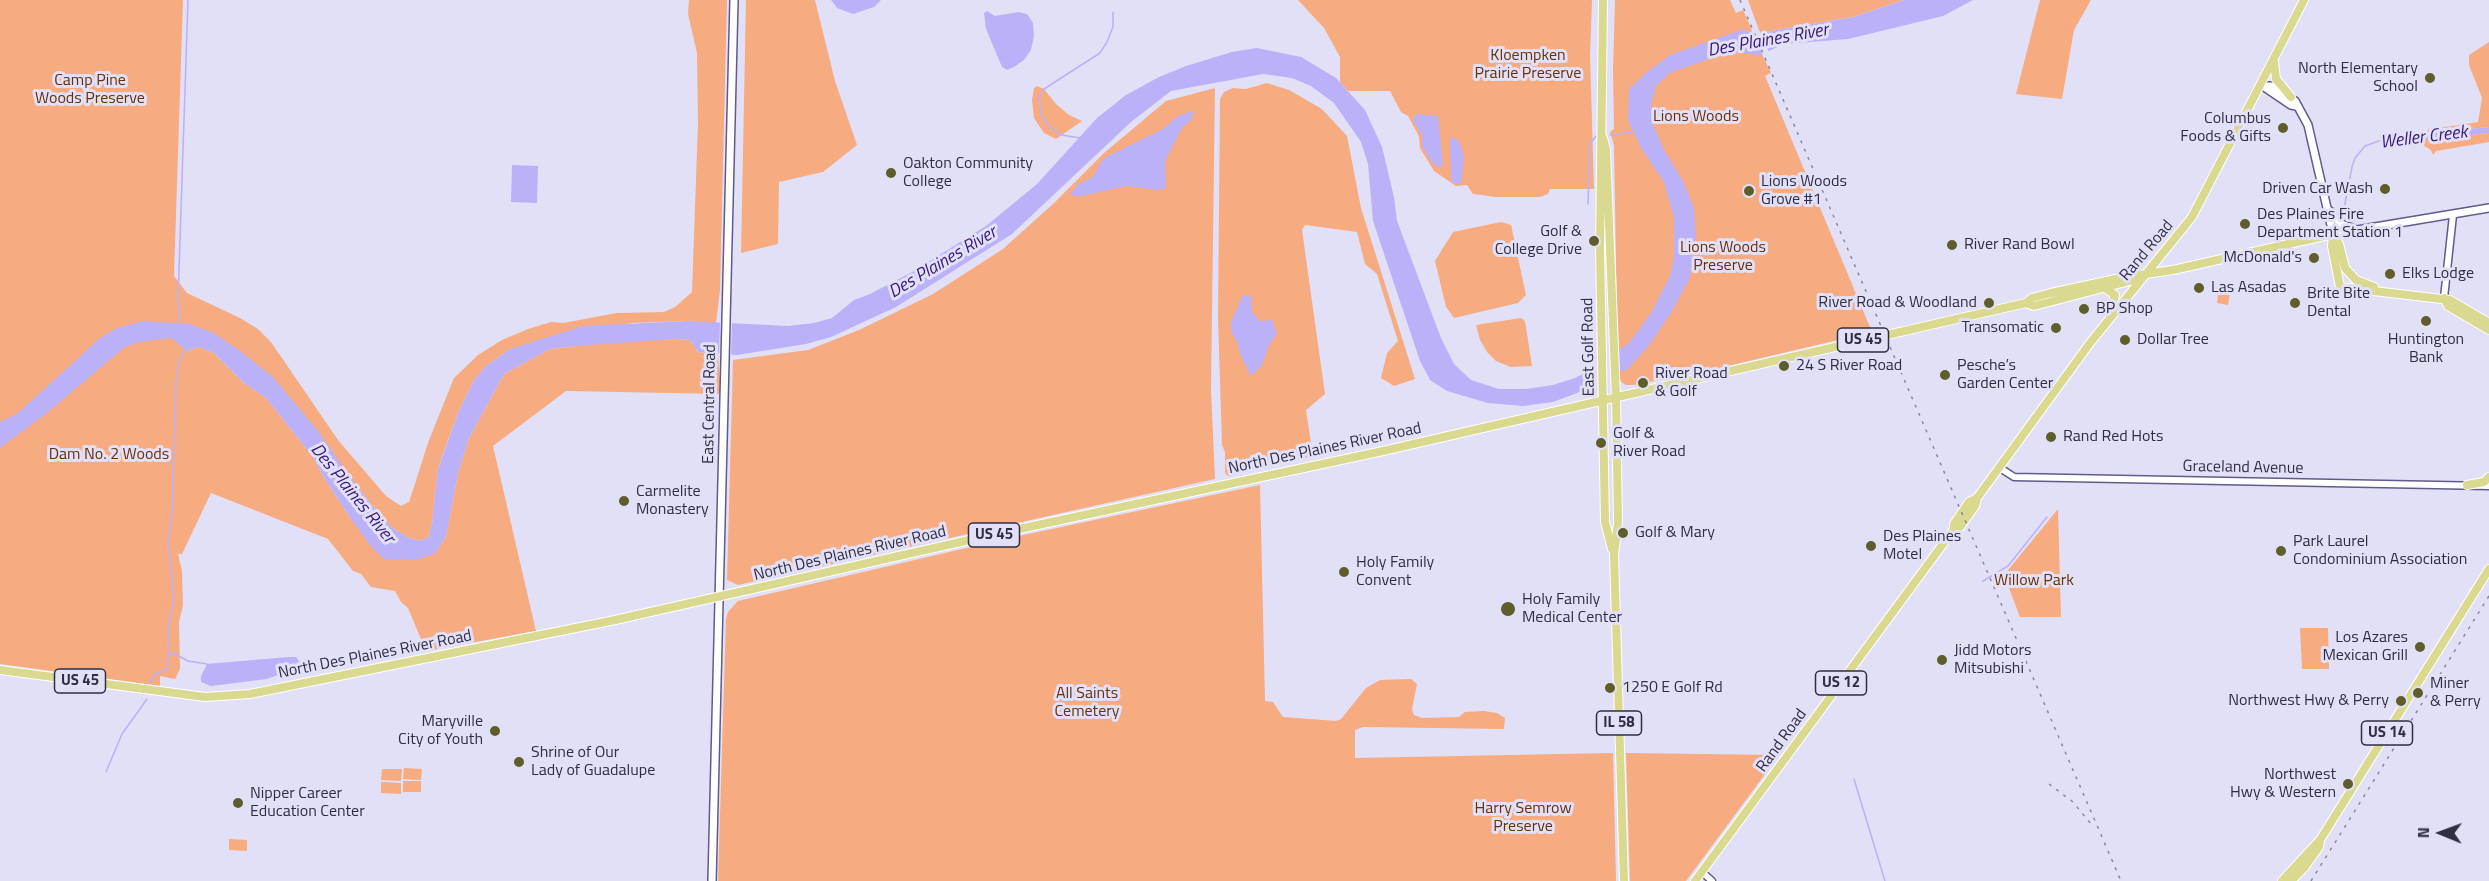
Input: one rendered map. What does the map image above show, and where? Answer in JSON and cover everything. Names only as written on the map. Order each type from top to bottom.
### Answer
[{"type":"main road","name":"East Central Road","points":[[712,881],[734,0]]},
{"type":"main road","name":"East Golf Road","points":[[1603,0],[1601,40],[1603,138],[1599,181],[1605,400],[1605,522],[1614,555]]},
{"type":"main road","name":"Rand Road","points":[[1695,881],[1954,529],[1960,527],[1975,506],[1977,498],[2105,325],[2192,217],[2304,0]]},
{"type":"main road","points":[[2274,60],[2276,79],[2295,101],[2308,126],[2333,234],[2339,244],[2343,263],[2349,273],[2363,284],[2390,292]]},
{"type":"main road","points":[[2261,86],[2271,86],[2291,97]]},
{"type":"main road","points":[[2261,86],[2296,106]]},
{"type":"main road","name":"East Golf Road","points":[[1603,138],[1606,149],[1616,397],[1618,523],[1614,555],[1624,881]]},
{"type":"main road","points":[[2326,205],[2339,223],[2356,230]]},
{"type":"main road","points":[[2144,276],[2333,234],[2489,208]]},
{"type":"main road","points":[[2333,234],[2332,246],[2340,287],[2444,298],[2448,306],[2488,328]]},
{"type":"main road","name":"US 45","points":[[2144,276],[2127,283],[2034,306],[2026,303],[2032,298],[2051,293],[2125,277],[2144,276]]},
{"type":"main road","points":[[2104,288],[2115,295],[2105,325]]},
{"type":"main road","name":"North Des Plaines River Road","points":[[0,670],[205,698],[250,694],[615,620],[1383,451],[2026,303]]},
{"type":"main road","points":[[2467,485],[2484,482],[2489,477]]},
{"type":"main road","name":"US 14","points":[[2282,881],[2320,840],[2489,568]]},
{"type":"main road","name":"US 14","points":[[2291,881],[2319,847],[2320,840]]},
{"type":"street","points":[[2444,298],[2453,215]]},
{"type":"street","name":"Graceland Avenue","points":[[2000,468],[2014,477],[2489,486]]},
{"type":"street","points":[[1702,872],[1712,881]]},
{"type":"green space","points":[[0,0],[183,0],[174,276],[187,293],[240,318],[258,329],[271,342],[338,440],[386,496],[401,506],[409,502],[429,440],[454,378],[478,355],[502,340],[551,322],[563,323],[617,313],[664,312],[675,307],[692,292],[698,123],[697,53],[688,14],[689,0],[727,0],[720,290],[716,323],[687,321],[632,323],[510,349],[485,367],[474,380],[458,413],[438,469],[432,524],[428,538],[418,541],[390,526],[358,488],[212,332],[187,351],[199,347],[214,353],[244,383],[266,398],[313,457],[351,519],[436,553],[446,536],[458,473],[469,438],[504,374],[550,349],[608,342],[690,340],[698,352],[718,354],[721,394],[566,391],[493,446],[536,631],[426,651],[408,608],[401,602],[395,591],[371,587],[361,574],[353,571],[328,539],[211,493],[182,554],[178,554],[182,571],[183,605],[179,622],[180,669],[175,679],[160,676],[160,686],[0,664]]},
{"type":"green space","points":[[746,0],[815,0],[835,81],[857,145],[823,172],[779,182],[778,244],[741,253]]},
{"type":"green space","name":"Kloempken Prairie Preserve","points":[[1298,0],[1592,0],[1590,55],[1594,189],[1550,189],[1548,194],[1540,197],[1496,197],[1473,194],[1467,185],[1456,186],[1434,171],[1420,148],[1419,136],[1408,116],[1401,112],[1390,91],[1348,91],[1340,82],[1340,57],[1324,28]]},
{"type":"green space","name":"Lions Woods Preserve","points":[[1615,0],[1730,0],[1736,13],[1743,10],[1753,32],[1741,30],[1679,68],[1733,52],[1762,54],[1771,73],[1765,76],[1872,332],[1715,369],[1634,385],[1621,382],[1618,373],[1614,145],[1610,132],[1614,129]]},
{"type":"green space","points":[[1748,0],[1904,0],[1853,17],[1760,33]]},
{"type":"green space","points":[[2040,0],[2091,0],[2074,30],[2062,99],[2016,94]]},
{"type":"green space","points":[[2489,42],[2489,127],[2421,134],[2420,131],[2478,122],[2482,98],[2469,65],[2469,55]]},
{"type":"green space","points":[[1267,83],[1289,90],[1322,109],[1347,136],[1361,208],[1415,379],[1394,386],[1381,378],[1387,353],[1398,341],[1377,274],[1365,264],[1357,232],[1305,225],[1302,230],[1325,394],[1306,410],[1313,456],[1228,476],[1225,473],[1225,452],[1222,445],[1218,318],[1220,99],[1224,92],[1233,88],[1246,89]]},
{"type":"green space","points":[[1037,86],[1044,89],[1069,115],[1082,121],[1056,139],[1044,133],[1034,118],[1032,100],[1034,88]]},
{"type":"green space","points":[[1215,88],[1211,389],[1215,479],[738,585],[727,580],[733,360],[808,350],[859,330],[933,294],[1003,249],[1104,153],[1166,101]]},
{"type":"green space","points":[[2489,133],[2489,142],[2436,151],[2433,155],[2431,150],[2421,144],[2420,140]]},
{"type":"green space","points":[[1501,222],[1511,225],[1526,295],[1518,303],[1454,318],[1446,307],[1435,261],[1453,232]]},
{"type":"green space","points":[[2219,285],[2231,286],[2228,305],[2217,303]]},
{"type":"green space","points":[[1521,318],[1525,321],[1532,366],[1511,367],[1496,361],[1487,352],[1480,340],[1476,325]]},
{"type":"green space","name":"All Saints Cemetery","points":[[1260,485],[1265,701],[1273,702],[1283,717],[1336,721],[1341,719],[1366,688],[1380,680],[1411,679],[1417,684],[1412,709],[1414,715],[1422,718],[1459,717],[1465,712],[1497,713],[1505,718],[1504,729],[1363,727],[1355,730],[1355,758],[1613,753],[1616,881],[718,881],[726,619],[728,612],[738,601],[1014,537]]},
{"type":"green space","name":"Willow Park","points":[[2058,509],[2061,617],[2020,617],[2004,575]]},
{"type":"green space","points":[[2300,628],[2328,628],[2329,669],[2302,669]]},
{"type":"green space","points":[[1626,753],[1775,755],[1777,758],[1686,881],[1630,881]]},
{"type":"green space","points":[[404,768],[422,769],[421,780],[403,779]]},
{"type":"green space","points":[[382,769],[402,769],[401,781],[381,780]]},
{"type":"green space","points":[[403,781],[421,781],[421,792],[403,792]]},
{"type":"green space","points":[[381,782],[401,783],[401,794],[381,793]]},
{"type":"green space","points":[[229,839],[247,840],[247,851],[229,850]]},
{"type":"water","points":[[831,0],[881,0],[874,7],[853,14],[837,8]]},
{"type":"water","name":"Des Plaines River","points":[[1904,0],[1973,0],[1943,16],[1848,39],[1784,44],[1760,55],[1733,52],[1717,56],[1670,73],[1656,86],[1651,105],[1653,124],[1664,150],[1683,181],[1694,208],[1696,240],[1690,278],[1650,344],[1627,370],[1619,371],[1585,390],[1553,402],[1523,406],[1488,403],[1447,391],[1430,380],[1420,361],[1373,221],[1368,164],[1361,142],[1334,103],[1311,86],[1292,78],[1263,74],[1171,91],[1131,122],[1012,234],[896,307],[831,337],[806,344],[737,355],[698,352],[690,340],[675,339],[575,346],[550,349],[504,374],[469,438],[458,473],[446,536],[436,553],[416,560],[384,559],[370,545],[351,519],[313,457],[266,398],[244,383],[214,353],[199,347],[187,351],[171,338],[139,342],[125,347],[47,413],[0,448],[0,422],[18,413],[100,338],[117,328],[143,321],[189,324],[212,332],[273,377],[318,431],[358,488],[390,526],[418,541],[428,538],[432,524],[438,469],[458,413],[474,380],[485,367],[510,349],[583,326],[687,321],[788,326],[832,318],[854,300],[912,272],[986,226],[1037,184],[1097,118],[1126,95],[1159,77],[1186,66],[1232,52],[1257,48],[1301,57],[1336,78],[1365,110],[1382,147],[1394,197],[1397,221],[1441,338],[1454,364],[1471,380],[1499,389],[1526,389],[1553,385],[1575,378],[1594,368],[1629,343],[1651,313],[1670,276],[1674,256],[1674,218],[1664,182],[1641,148],[1628,120],[1629,89],[1670,55],[1741,30],[1760,33],[1853,17]]},
{"type":"water","points":[[987,11],[995,16],[1019,12],[1027,14],[1033,23],[1034,36],[1031,50],[1024,60],[1007,70],[1002,67],[986,29],[984,13]]},
{"type":"water","points":[[1194,111],[1191,120],[1182,128],[1165,161],[1166,188],[1157,190],[1127,186],[1077,197],[1070,194],[1079,184],[1093,177],[1106,157],[1161,130],[1180,115]]},
{"type":"water","points":[[1416,114],[1438,116],[1443,165],[1440,167],[1433,164],[1422,146],[1422,135],[1413,121]]},
{"type":"water","points":[[2489,127],[2489,133],[2428,140],[2420,140],[2419,137],[2421,134]]},
{"type":"water","points":[[1452,137],[1459,141],[1464,157],[1461,184],[1452,183],[1450,140]]},
{"type":"water","points":[[512,165],[538,166],[537,203],[511,202]]},
{"type":"water","points":[[1243,295],[1251,296],[1252,312],[1260,321],[1272,320],[1277,334],[1269,345],[1262,365],[1251,376],[1231,331],[1231,322]]},
{"type":"water","points":[[296,657],[299,661],[293,670],[267,679],[211,686],[201,682],[201,676],[207,664]]},
{"type":"pier","points":[[1751,29],[1759,30],[1770,55],[1764,57]]},
{"type":"pier","points":[[720,321],[732,322],[731,356],[719,356]]},
{"type":"pier","points":[[1619,347],[1619,372],[1596,386],[1596,364]]},
{"type":"waterway","points":[[180,323],[178,300],[188,0]]},
{"type":"waterway","points":[[1080,138],[1062,135],[1052,129],[1042,116],[1039,98],[1044,89],[1100,53],[1113,27],[1113,12]]},
{"type":"waterway","points":[[1610,135],[1633,132]]},
{"type":"waterway","points":[[1588,204],[1590,144],[1596,136]]},
{"type":"waterway","name":"Weller Creek","points":[[2342,219],[2352,167],[2355,158],[2365,146],[2382,140],[2420,137]]},
{"type":"waterway","points":[[150,682],[155,674],[168,669],[169,620],[174,602],[168,542],[172,511],[176,386],[178,365],[185,349]]},
{"type":"waterway","name":"Weller Creek","points":[[1983,581],[2008,566],[2047,517]]},
{"type":"waterway","points":[[169,654],[175,654],[188,661],[207,664]]},
{"type":"waterway","points":[[106,772],[122,734],[147,699]]},
{"type":"waterway","name":"Weller Creek","points":[[1854,779],[1885,881]]},
{"type":"railway","points":[[1740,0],[2121,881]]},
{"type":"railway","points":[[2311,881],[2489,596]]},
{"type":"railway","points":[[2049,784],[2073,802],[2091,824]]},
{"type":"place","name":"North Elementary School","points":[[2430,78]]},
{"type":"place","name":"Columbus Foods & Gifts","points":[[2283,128]]},
{"type":"place","name":"Oakton Community College","points":[[891,173]]},
{"type":"place","name":"Driven Car Wash","points":[[2385,189]]},
{"type":"place","name":"Lions Woods Grove #1","points":[[1749,191]]},
{"type":"place","name":"Des Plaines Fire Department Station 1","points":[[2245,224]]},
{"type":"place","name":"Golf & College Drive","points":[[1594,241]]},
{"type":"place","name":"River Rand Bowl","points":[[1952,245]]},
{"type":"place","name":"McDonald's","points":[[2314,258]]},
{"type":"place","name":"Elks Lodge","points":[[2390,274]]},
{"type":"place","name":"Las Asadas","points":[[2199,288]]},
{"type":"place","name":"River Road & Woodland","points":[[1989,303]]},
{"type":"place","name":"Brite Bite Dental","points":[[2295,303]]},
{"type":"place","name":"BP Shop","points":[[2084,309]]},
{"type":"place","name":"Huntington Bank","points":[[2426,321]]},
{"type":"place","name":"Transomatic","points":[[2056,328]]},
{"type":"place","name":"Dollar Tree","points":[[2125,340]]},
{"type":"place","name":"24 S River Road","points":[[1784,366]]},
{"type":"place","name":"Pesche’s Garden Center","points":[[1945,375]]},
{"type":"place","name":"River Road & Golf","points":[[1643,383]]},
{"type":"place","name":"Rand Red Hots","points":[[2051,437]]},
{"type":"place","name":"Golf & River Road","points":[[1601,443]]},
{"type":"place","name":"Carmelite Monastery","points":[[624,501]]},
{"type":"place","name":"Golf & Mary","points":[[1623,533]]},
{"type":"place","name":"Des Plaines Motel","points":[[1871,546]]},
{"type":"place","name":"Park Laurel Condominium Association","points":[[2281,551]]},
{"type":"place","name":"Holy Family Convent","points":[[1344,572]]},
{"type":"place","name":"Holy Family Medical Center","points":[[1508,609]]},
{"type":"place","name":"Los Azares Mexican Grill","points":[[2420,647]]},
{"type":"place","name":"Jidd Motors Mitsubishi","points":[[1942,660]]},
{"type":"place","name":"1250 E Golf Rd","points":[[1610,688]]},
{"type":"place","name":"Miner & Perry","points":[[2418,693]]},
{"type":"place","name":"Northwest Hwy & Perry","points":[[2401,701]]},
{"type":"place","name":"Maryville City of Youth","points":[[495,731]]},
{"type":"place","name":"Shrine of Our Lady of Guadalupe","points":[[519,762]]},
{"type":"place","name":"Northwest Hwy & Western","points":[[2348,784]]},
{"type":"place","name":"Nipper Career Education Center","points":[[238,803]]},
{"type":"park label","name":"Camp Pine Woods Preserve","points":[[90,90]]},
{"type":"park label","name":"Lions Woods","points":[[1696,117]]},
{"type":"park label","name":"Dam No. 2 Woods","points":[[109,455]]},
{"type":"park label","name":"Harry Semrow Preserve","points":[[1523,818]]}]
